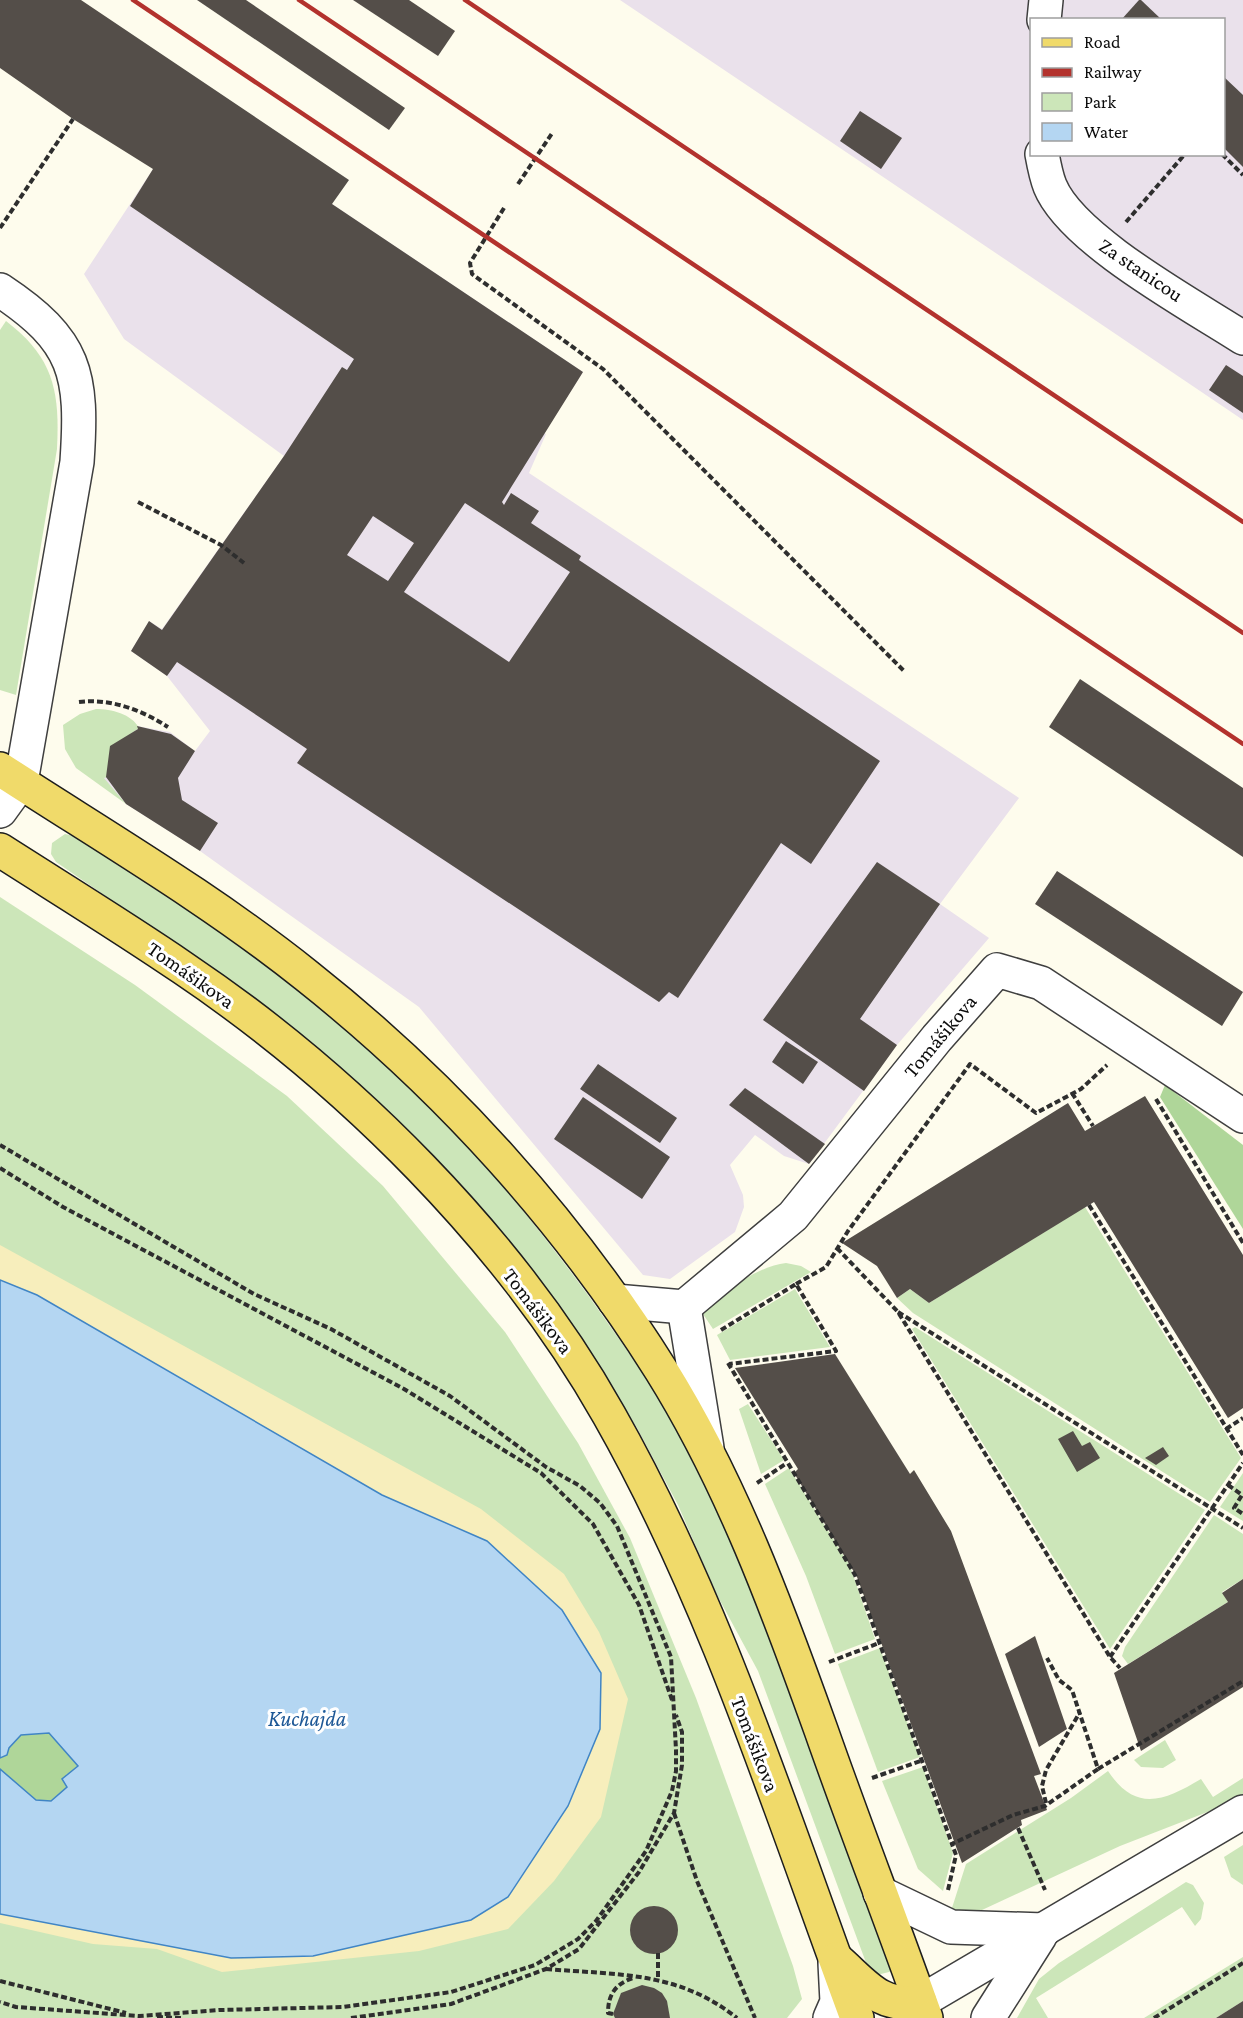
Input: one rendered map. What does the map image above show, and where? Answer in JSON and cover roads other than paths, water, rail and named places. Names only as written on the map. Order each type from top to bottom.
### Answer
[{"type":"main road","points":[[10,775],[242,927],[309,977],[363,1023],[450,1104],[535,1196],[591,1266],[661,1370],[707,1454],[741,1523],[783,1624],[880,1893],[915,2013]]},
{"type":"main road","name":"Tomášikova","points":[[0,850],[185,969],[276,1038],[357,1107],[422,1168],[520,1284],[557,1333],[604,1406],[681,1553],[711,1627],[857,2018]]},
{"type":"main road","name":"Tomášikova","points":[[835,1958],[886,2001],[898,2004],[915,2013]]},
{"type":"street","points":[[1044,18],[1046,0]]},
{"type":"street","name":"Za stanicou","points":[[1042,156],[1050,187],[1062,206],[1104,247],[1243,338]]},
{"type":"street","points":[[0,291],[45,324],[59,342],[75,375],[80,409],[77,462],[10,775],[0,811]]},
{"type":"street","name":"Tomášikova","points":[[684,1308],[793,1216],[937,1038],[997,970],[1041,983],[1243,1116]]},
{"type":"street","points":[[615,1301],[684,1308],[707,1454]]},
{"type":"street","name":"Tomášikova","points":[[915,2013],[1051,1926],[1243,1812]]},
{"type":"street","points":[[880,1893],[951,1927],[1051,1926]]},
{"type":"street","name":"Tomášikova","points":[[988,2018],[1051,1926]]},
{"type":"street","points":[[830,2018],[837,2002],[835,1958]]},
{"type":"water","name":"Kuchajda","points":[[0,1280],[37,1295],[382,1495],[487,1541],[562,1610],[601,1673],[600,1729],[568,1806],[508,1897],[471,1920],[313,1956],[231,1958],[0,1914],[0,1769],[36,1800],[51,1801],[67,1787],[62,1779],[78,1766],[49,1733],[21,1735],[9,1748],[7,1755],[0,1758]]},
{"type":"railway","points":[[133,0],[1243,744]]},
{"type":"railway","points":[[299,0],[1243,633]]},
{"type":"railway","points":[[465,0],[1243,522]]}]
